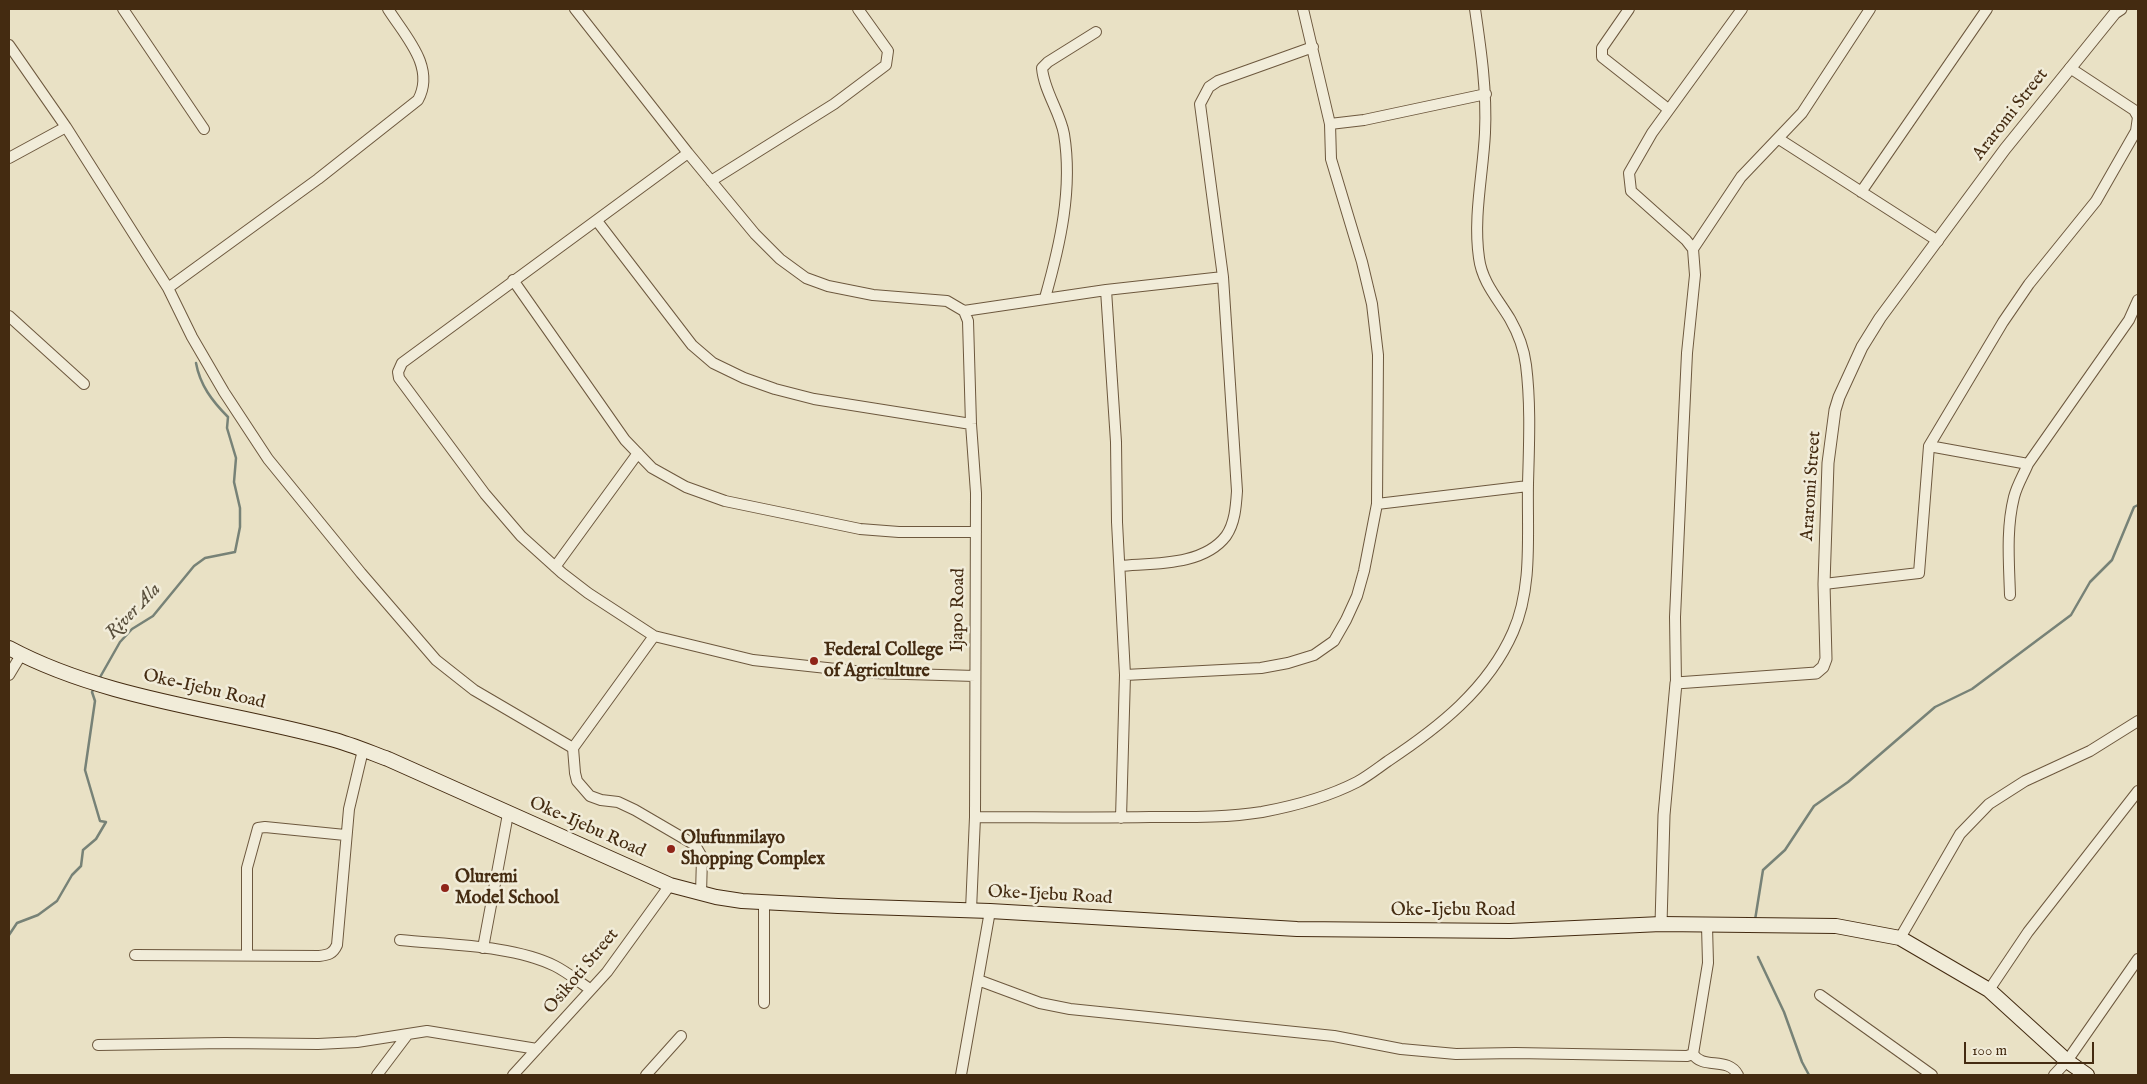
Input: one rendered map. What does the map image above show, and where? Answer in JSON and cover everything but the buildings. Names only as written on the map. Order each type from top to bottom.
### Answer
[{"type":"main road","name":"Oke-Ijebu Road","points":[[9,648],[54,669],[96,683],[332,739],[364,750],[670,885],[701,894],[764,902],[971,910],[1297,929],[1510,931],[1661,924],[1836,926],[1900,938],[1989,990],[2067,1061],[2087,1075]]},
{"type":"street","points":[[123,9],[204,129]]},
{"type":"street","points":[[168,288],[318,180],[418,100],[425,88],[423,64],[388,9]]},
{"type":"street","points":[[575,9],[688,153],[755,234],[780,259],[806,278],[848,291],[947,301],[964,311],[1045,298],[1223,277]]},
{"type":"street","points":[[711,181],[834,104],[886,65],[888,51],[858,9]]},
{"type":"street","points":[[1125,675],[1261,668],[1314,656],[1334,641],[1357,596],[1364,571],[1377,504],[1378,355],[1372,304],[1362,262],[1331,159],[1330,124],[1314,47],[1303,9]]},
{"type":"street","points":[[974,817],[1199,817],[1259,812],[1293,805],[1323,796],[1357,782],[1436,727],[1489,674],[1514,630],[1522,602],[1527,571],[1530,439],[1526,362],[1520,340],[1510,319],[1494,296],[1483,275],[1479,259],[1478,232],[1486,94],[1475,9]]},
{"type":"street","points":[[1629,9],[1602,48],[1602,57],[1668,109]]},
{"type":"street","points":[[1661,924],[1664,815],[1676,683],[1677,581],[1686,361],[1695,275],[1693,249],[1686,240],[1631,191],[1629,173],[1668,109],[1742,9]]},
{"type":"street","points":[[1693,249],[1742,177],[1763,152],[1779,140],[1802,113],[1870,9]]},
{"type":"street","points":[[1861,192],[1987,9]]},
{"type":"street","name":"Araromi Street","points":[[1676,683],[1816,673],[1823,667],[1826,658],[1824,584],[1828,463],[1835,410],[1862,347],[1880,318],[2005,148],[2115,13],[2121,9]]},
{"type":"street","points":[[1045,298],[1059,251],[1065,194],[1066,155],[1063,132],[1042,68],[1048,62],[1096,32]]},
{"type":"street","points":[[9,45],[66,127],[168,288],[192,337],[258,446],[361,573],[436,660],[474,690],[574,748]]},
{"type":"street","points":[[1120,566],[1173,562],[1199,555],[1216,546],[1227,534],[1236,512],[1237,491],[1223,277],[1200,104],[1209,87],[1218,81],[1314,47]]},
{"type":"street","points":[[1824,584],[1919,573],[1929,446],[2003,322],[2028,284],[2096,201],[2138,125],[2138,117],[2134,110],[2070,68]]},
{"type":"street","points":[[1330,124],[1364,120],[1486,94]]},
{"type":"street","points":[[9,158],[66,127]]},
{"type":"street","points":[[1779,140],[1938,241]]},
{"type":"street","points":[[688,153],[402,363],[398,372],[399,378],[485,494],[521,536],[555,567],[588,593],[654,636],[753,660],[872,673],[975,676]]},
{"type":"street","points":[[597,221],[692,345],[713,363],[744,378],[814,399],[971,424]]},
{"type":"street","points":[[513,280],[625,440],[652,468],[686,487],[725,501],[860,529],[899,532],[976,532]]},
{"type":"street","points":[[1106,290],[1116,442],[1125,675],[1121,818]]},
{"type":"street","points":[[2010,595],[2010,520],[2015,495],[2028,464],[2129,320],[2138,300]]},
{"type":"street","name":"Ijapo Road","points":[[964,311],[968,321],[971,424],[976,493],[974,817],[971,910]]},
{"type":"street","points":[[11,321],[84,384]]},
{"type":"street","points":[[1929,446],[2028,464]]},
{"type":"street","points":[[555,567],[638,453]]},
{"type":"street","points":[[1377,504],[1528,486]]},
{"type":"street","points":[[654,636],[574,748],[578,781],[590,796],[601,800],[618,802],[696,845],[702,856],[701,894]]},
{"type":"street","points":[[9,675],[21,655]]},
{"type":"street","points":[[1900,938],[1960,834],[1989,804],[2025,781],[2090,751],[2138,721]]},
{"type":"street","points":[[135,955],[248,954],[319,956],[328,955],[334,950],[337,945],[343,890],[348,808],[364,750]]},
{"type":"street","points":[[1989,990],[2028,932],[2138,791]]},
{"type":"street","points":[[483,948],[508,814]]},
{"type":"street","points":[[248,954],[246,868],[258,828],[265,827],[345,835]]},
{"type":"street","name":"Osikoti Street","points":[[513,1075],[607,972],[670,885]]},
{"type":"street","points":[[764,902],[764,1003]]},
{"type":"street","points":[[961,1075],[990,911]]},
{"type":"street","points":[[1707,926],[1708,963],[1693,1054],[1696,1059],[1706,1062],[1723,1063],[1732,1067],[1738,1075]]},
{"type":"street","points":[[400,940],[483,948],[521,954],[556,966],[590,989]]},
{"type":"street","points":[[2054,1075],[2067,1061],[2138,959]]},
{"type":"street","points":[[978,980],[1040,1003],[1070,1009],[1334,1036],[1400,1049],[1456,1054],[1515,1053],[1688,1056],[1693,1054]]},
{"type":"street","points":[[1820,995],[1932,1075]]},
{"type":"street","points":[[98,1045],[318,1044],[357,1042],[428,1031],[537,1049]]},
{"type":"street","points":[[377,1075],[408,1034]]},
{"type":"street","points":[[646,1075],[681,1036]]},
{"type":"waterway","name":"River Ala","points":[[99,679],[120,642],[132,629],[153,616],[194,566],[205,558],[235,552],[240,527],[240,508],[234,482],[236,458],[227,428],[228,417],[207,392],[200,378],[196,363]]},
{"type":"waterway","points":[[1755,920],[1763,870],[1785,850],[1814,806],[1848,782],[1935,707],[1972,689],[2071,615],[2090,582],[2112,560],[2134,507],[2138,505]]},
{"type":"waterway","name":"River Ala","points":[[9,935],[17,923],[38,915],[57,901],[72,875],[81,866],[83,850],[96,839],[106,822],[100,821],[85,770],[95,701],[92,692],[94,688]]},
{"type":"waterway","points":[[1758,957],[1784,1012],[1802,1062],[1809,1075]]},
{"type":"place","name":"Federal College of Agriculture","points":[[814,661]]},
{"type":"place","name":"Olufunmilayo Shopping Complex","points":[[671,849]]},
{"type":"place","name":"Oluremi Model School","points":[[445,888]]}]
